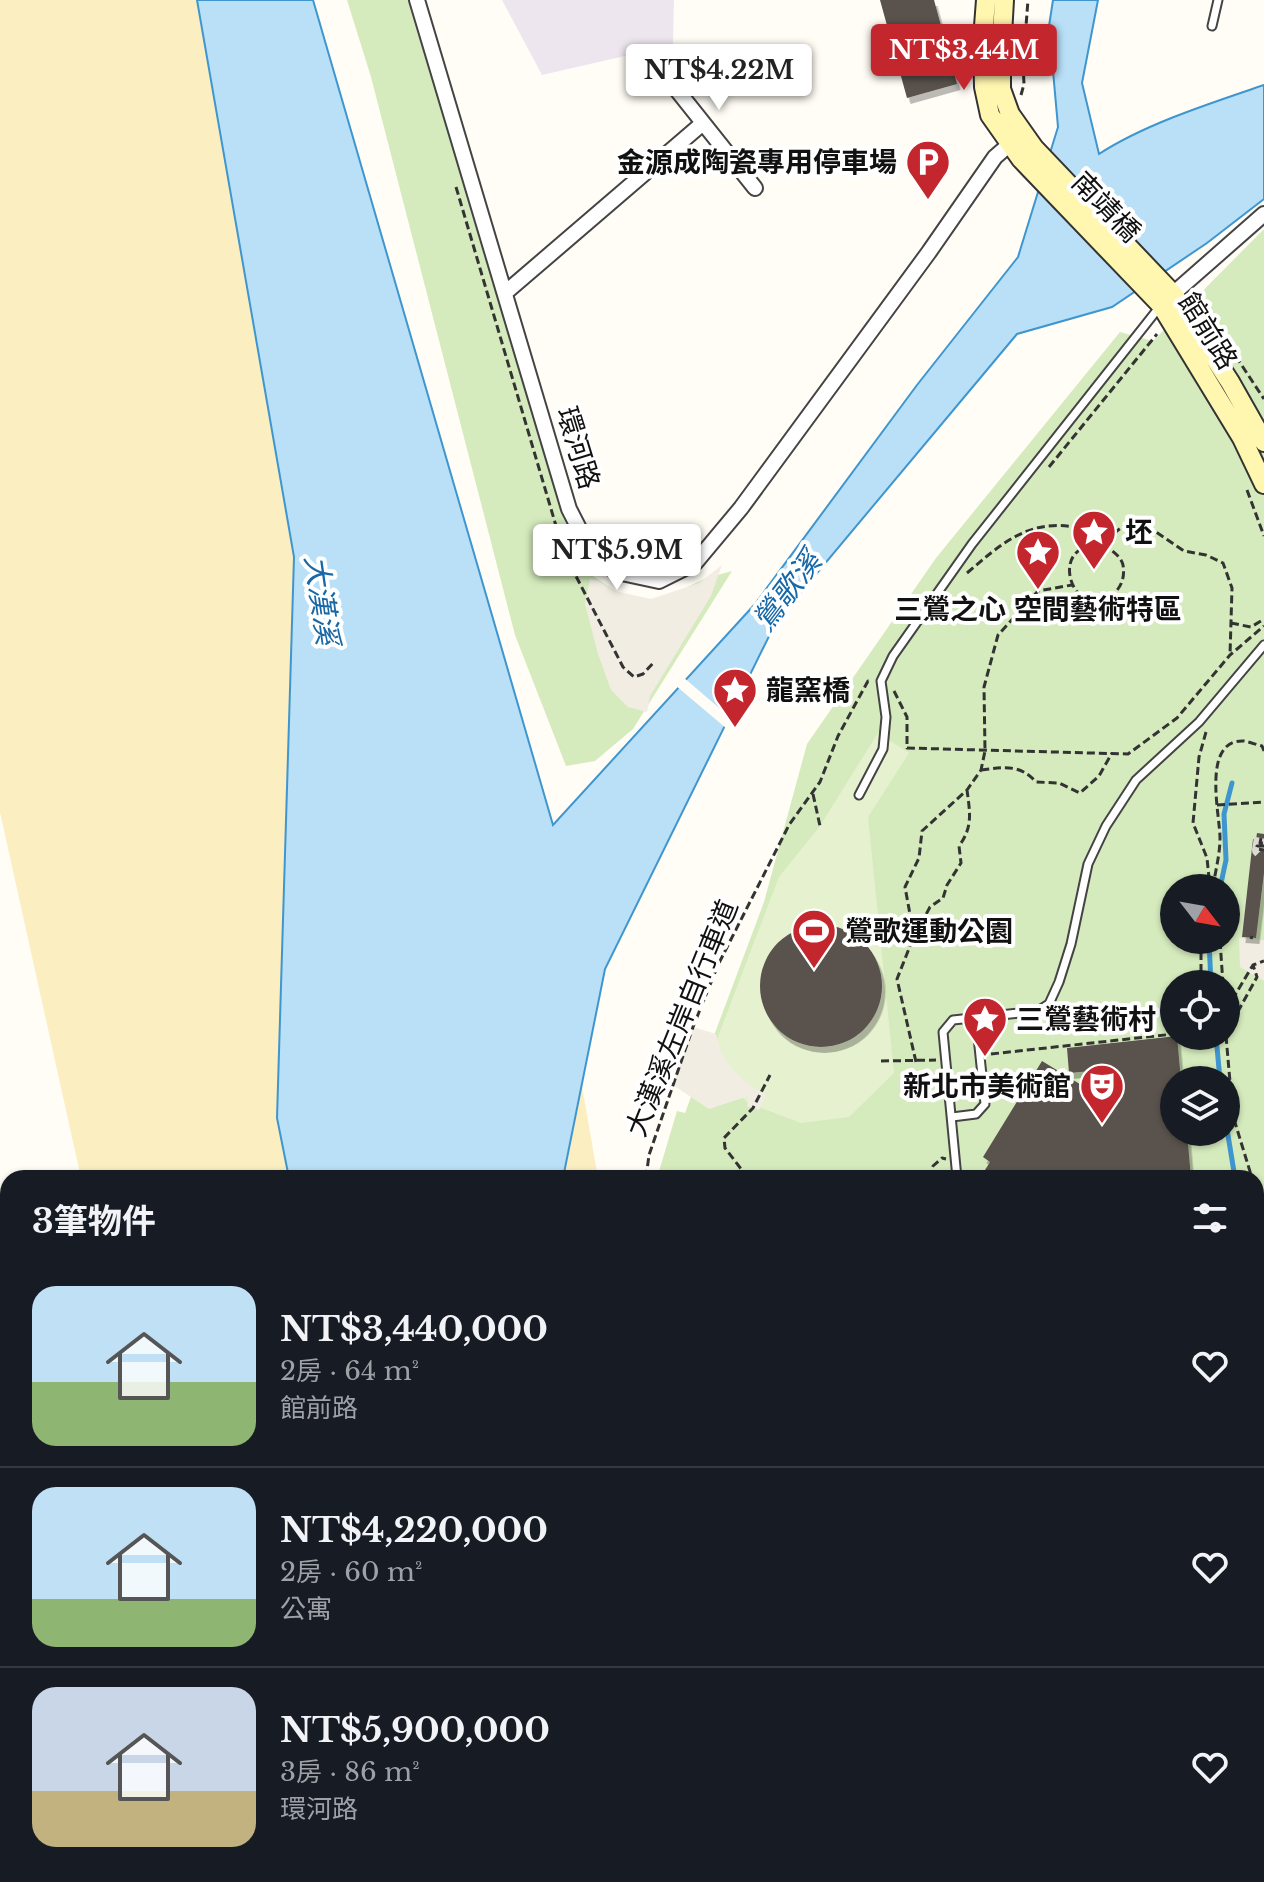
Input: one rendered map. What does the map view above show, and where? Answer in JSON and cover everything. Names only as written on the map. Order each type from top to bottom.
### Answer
[{"type":"street","name":"環河路","points":[[417,0],[569,509],[593,556],[617,572],[659,581],[695,563],[741,508],[995,157],[1022,146]]},
{"type":"street","points":[[986,0],[984,87],[990,115],[1022,146]]},
{"type":"street","points":[[1004,0],[1001,89],[1022,146]]},
{"type":"street","points":[[653,60],[755,188]]},
{"type":"street","points":[[505,293],[703,123]]},
{"type":"street","name":"南靖橋","points":[[1022,146],[1161,293]]},
{"type":"street","points":[[1161,293],[1264,214]]},
{"type":"street","name":"館前路","points":[[1161,293],[1230,382],[1264,442]]},
{"type":"street","name":"館前路","points":[[1161,293],[1242,438],[1264,484]]},
{"type":"lane","points":[[1212,26],[1218,0]]},
{"type":"lane","points":[[859,795],[883,749],[886,717],[881,681],[893,656],[972,544],[1161,293]]},
{"type":"lane","points":[[957,1170],[943,1032],[953,1020],[1038,1011],[1049,1004],[1071,944],[1088,864],[1106,826],[1136,780],[1199,722],[1264,645]]},
{"type":"lane","points":[[952,1117],[976,1114],[985,1104],[976,1018]]},
{"type":"path","points":[[1019,104],[1024,84],[1028,0]]},
{"type":"path","points":[[1041,477],[1159,332]]},
{"type":"path","points":[[1104,541],[1126,524],[1153,530],[1184,551],[1206,555],[1223,563],[1232,588],[1230,655]]},
{"type":"path","points":[[978,556],[961,578],[1010,537],[1042,527],[1078,527],[1104,541],[1106,547]]},
{"type":"path","points":[[1097,545],[1106,547],[1120,558],[1122,584],[1102,600],[1093,600],[1077,593],[1072,585],[1069,566],[1079,551],[1097,545]]},
{"type":"path","points":[[914,936],[905,887],[919,858],[922,831],[967,790],[981,770],[985,751],[984,687],[998,635],[1038,591],[1072,585]]},
{"type":"path","points":[[1231,623],[1251,627],[1264,619]]},
{"type":"path","points":[[881,681],[891,684],[907,717],[907,748],[1128,754],[1177,718],[1230,655],[1264,626]]},
{"type":"path","name":"大漢溪左岸自行車道","points":[[647,1170],[649,1155],[693,1027],[718,965],[789,825],[813,794],[838,736],[868,681],[881,681]]},
{"type":"path","points":[[1214,874],[1220,841],[1215,777],[1219,759],[1226,748],[1242,741],[1262,746],[1264,751]]},
{"type":"path","points":[[981,770],[1001,767],[1026,771],[1036,782],[1059,783],[1080,793],[1099,776],[1112,753]]},
{"type":"path","points":[[1199,757],[1193,823],[1207,858],[1209,874]]},
{"type":"path","points":[[916,1062],[897,979],[914,936],[930,907],[943,898],[961,863],[959,846],[967,835],[971,820],[967,790]]},
{"type":"path","points":[[813,794],[820,826]]},
{"type":"path","points":[[1217,805],[1264,802]]},
{"type":"path","points":[[1261,838],[1260,843],[1264,846]]},
{"type":"path","points":[[1240,986],[1253,965],[1264,961]]},
{"type":"path","points":[[1240,1008],[1257,977],[1253,965]]},
{"type":"path","points":[[980,1055],[1160,1035]]},
{"type":"path","points":[[1227,1050],[1233,1116],[1250,1170]]},
{"type":"path","points":[[881,1061],[946,1059]]},
{"type":"path","points":[[742,1170],[725,1148],[724,1138],[753,1108],[770,1075]]},
{"type":"path","points":[[931,1170],[942,1158],[957,1163]]},
{"type":"shaded area","points":[[502,0],[674,0],[673,45],[542,75]]},
{"type":"shaded area","points":[[722,565],[711,596],[650,696],[647,712],[628,707],[611,690],[598,654],[585,604],[590,579],[615,591],[651,599],[699,583]]},
{"type":"shaded area","points":[[1240,938],[1264,940],[1264,981],[1240,967]]},
{"type":"shaded area","points":[[693,1027],[716,1034],[720,1050],[731,1068],[746,1083],[766,1095],[759,1110],[747,1106],[749,1096],[709,1109],[673,1085]]},
{"type":"green space","points":[[347,0],[408,0],[581,568],[626,598],[656,602],[704,579],[732,571],[633,729],[595,761],[566,766],[515,635],[371,77]]},
{"type":"green space","name":"三鶯藝術村","points":[[1264,229],[1264,1170],[659,1170],[677,1111],[685,1113],[764,902],[807,744],[936,558],[1120,332],[1153,341]]},
{"type":"green space","name":"鶯歌運動公園","points":[[878,733],[909,753],[868,817],[894,1073],[849,1117],[801,1123],[748,1103],[708,1063],[779,877],[820,826]]},
{"type":"sand","points":[[0,0],[292,0],[543,863],[597,1170],[79,1170],[0,812]]},
{"type":"water","points":[[197,0],[313,0],[553,825],[755,604],[917,385],[1018,257],[1058,127],[1049,26],[1053,0],[1098,0],[1082,83],[1099,154],[1157,124],[1264,85],[1264,199],[1207,243],[1112,307],[1017,334],[776,622],[605,969],[565,1170],[287,1170],[277,1118],[294,557]]},
{"type":"pier","points":[[683,677],[732,719],[727,729],[675,685]]},
{"type":"building","points":[[880,0],[934,0],[957,84],[907,98]]},
{"type":"building","points":[[1257,833],[1264,834],[1264,873],[1256,938],[1242,937],[1253,839],[1256,840]]},
{"type":"building","points":[[821,925],[844,929],[864,943],[878,963],[882,986],[878,1009],[864,1029],[844,1043],[821,1047],[798,1043],[778,1029],[764,1009],[760,986],[764,963],[778,943],[798,929]]},
{"type":"building","points":[[1160,1038],[1160,1050],[1178,1050],[1180,1066],[1160,1066],[1160,1146],[1188,1146],[1190,1170],[985,1170],[990,1162],[983,1157],[1042,1061],[1093,1092],[1091,1071],[1069,1073],[1067,1048]]},
{"type":"waterway","points":[[1223,874],[1226,860],[1224,814],[1232,783]]},
{"type":"waterway","points":[[1210,954],[1210,970]]},
{"type":"waterway","points":[[1217,1050],[1219,1066]]},
{"type":"waterway","points":[[1230,1146],[1234,1170]]},
{"type":"tunnel","points":[[1261,838],[1259,850],[1262,853]]},
{"type":"place","name":"金源成陶瓷專用停車場","points":[[928,201]]},
{"type":"place","name":"坯","points":[[1094,571]]},
{"type":"place","name":"三鶯之心 空間藝術特區","points":[[1038,591]]},
{"type":"place","name":"龍窯橋","points":[[735,729]]},
{"type":"place","name":"鶯歌運動公園","points":[[814,970]]},
{"type":"place","name":"三鶯藝術村","points":[[985,1058]]},
{"type":"place","name":"新北市美術館","points":[[1102,1125]]},
{"type":"water label","name":"鶯歌溪","points":[[787,591]]},
{"type":"water label","name":"大漢溪","points":[[322,600]]}]
